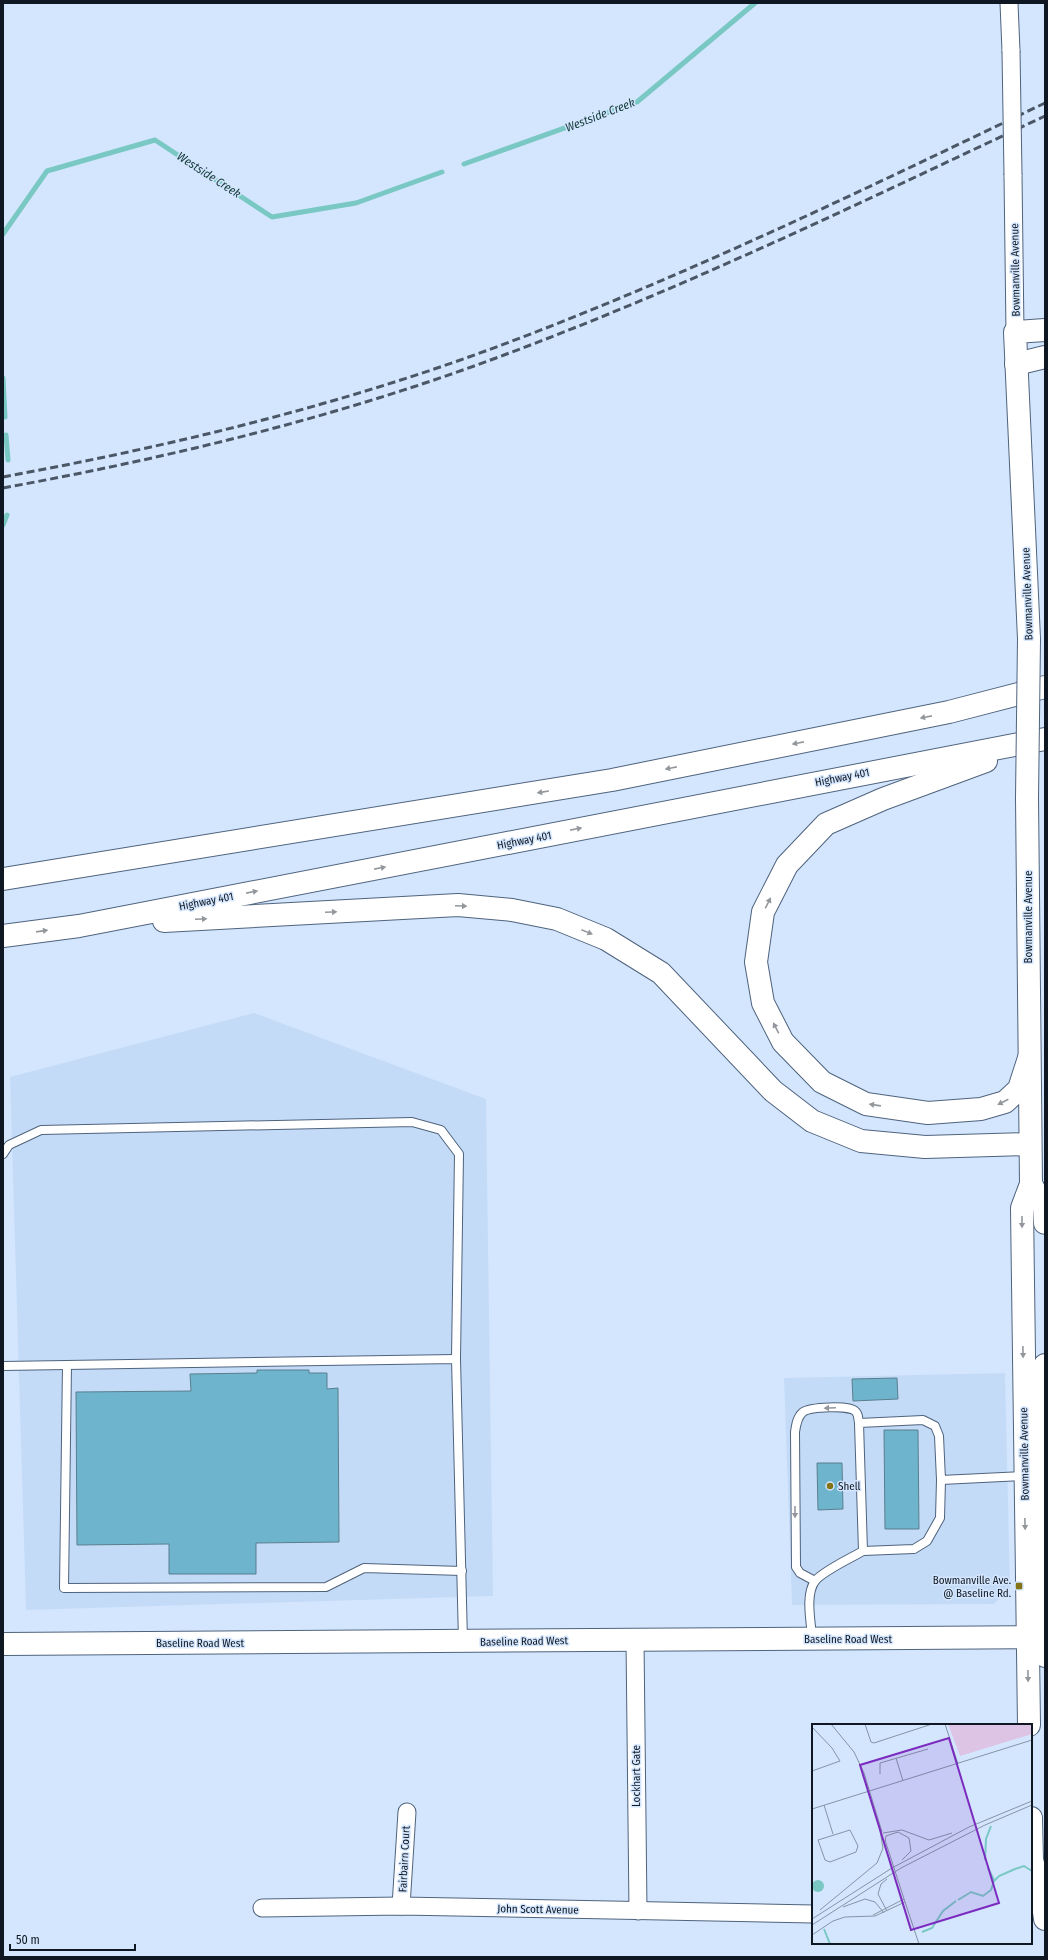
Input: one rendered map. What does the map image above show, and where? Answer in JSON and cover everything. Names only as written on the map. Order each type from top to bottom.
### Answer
[{"type":"main road","points":[[1015,332],[1045,330]]},
{"type":"main road","name":"Bowmanville Avenue","points":[[1015,332],[1030,639],[1027,798],[1031,1184],[1022,1208],[1037,1476],[1040,1642],[1029,1724]]},
{"type":"main road","points":[[1016,364],[1045,357]]},
{"type":"main road","points":[[948,712],[1045,675]]},
{"type":"main road","points":[[3,879],[612,780],[948,712],[1045,687]]},
{"type":"main road","points":[[1029,1058],[1019,1089],[1005,1102],[981,1109],[928,1113],[866,1104],[822,1082],[783,1042],[763,1003],[756,962],[763,912],[787,865],[826,824],[883,799],[1045,739]]},
{"type":"main road","name":"Highway 401","points":[[3,936],[79,926],[1045,739]]},
{"type":"main road","points":[[79,926],[458,906],[512,910],[557,919],[606,939],[661,973],[773,1091],[812,1121],[861,1141],[925,1147],[1030,1144]]},
{"type":"main road","name":"Bowmanville Avenue","points":[[1031,1184],[1044,1208],[1045,1223]]},
{"type":"main road","name":"Bowmanville Avenue","points":[[1037,1476],[1045,1364]]},
{"type":"main road","name":"Baseline Road West","points":[[3,1644],[812,1639],[1040,1642]]},
{"type":"main road","points":[[1032,1860],[1043,1886],[1045,1919]]},
{"type":"street","name":"Bowmanville Avenue","points":[[1010,3],[1015,332]]},
{"type":"street","name":"Lockhart Gate","points":[[635,1640],[638,1911]]},
{"type":"street","name":"Fairbairn Court","points":[[401,1906],[407,1812]]},
{"type":"street","name":"John Scott Avenue","points":[[262,1908],[401,1906],[812,1914]]},
{"type":"lane","points":[[3,1154],[9,1145],[41,1130],[412,1122],[441,1130],[459,1154],[456,1359],[463,1642]]},
{"type":"lane","points":[[3,1366],[456,1359]]},
{"type":"lane","points":[[67,1365],[64,1588],[326,1587],[364,1568],[462,1571]]},
{"type":"lane","points":[[815,1581],[800,1573],[796,1566],[795,1432],[798,1419],[803,1412],[811,1409],[848,1408],[855,1410],[858,1414],[863,1551]]},
{"type":"lane","points":[[812,1639],[810,1596],[815,1581],[830,1569],[863,1551],[914,1549],[927,1541],[940,1518],[941,1480],[939,1436],[935,1426],[923,1420],[859,1423]]},
{"type":"lane","points":[[941,1480],[1037,1476]]},
{"type":"shaded area","points":[[254,1013],[486,1099],[493,1596],[26,1610],[10,1077]]},
{"type":"shaded area","points":[[1005,1373],[1010,1588],[994,1604],[792,1605],[784,1378]]},
{"type":"building","points":[[257,1370],[309,1370],[309,1373],[327,1373],[327,1389],[338,1388],[339,1542],[256,1543],[256,1574],[169,1574],[169,1544],[77,1545],[76,1392],[191,1391],[190,1374],[257,1373]]},
{"type":"building","points":[[897,1378],[898,1399],[853,1401],[852,1379]]},
{"type":"building","points":[[884,1430],[918,1430],[919,1529],[885,1529]]},
{"type":"building","name":"Shell","points":[[817,1463],[842,1463],[843,1509],[818,1510]]},
{"type":"waterway","name":"Westside Creek","points":[[464,164],[637,102],[755,3]]},
{"type":"waterway","name":"Westside Creek","points":[[3,234],[47,171],[155,140],[272,217],[356,203],[442,172]]},
{"type":"waterway","points":[[3,378],[5,417]]},
{"type":"waterway","points":[[6,435],[8,460]]},
{"type":"waterway","points":[[3,525],[7,515]]},
{"type":"railway","points":[[3,477],[191,438],[316,406],[438,368],[499,346],[638,291],[775,230],[1045,103]]},
{"type":"railway","points":[[3,488],[130,463],[256,433],[319,416],[443,377],[573,328],[709,271],[777,241],[1045,116]]},
{"type":"place","name":"Shell","points":[[830,1486]]},
{"type":"place","name":"Bowmanville Ave. @ Baseline Rd.","points":[[1019,1586]]}]
